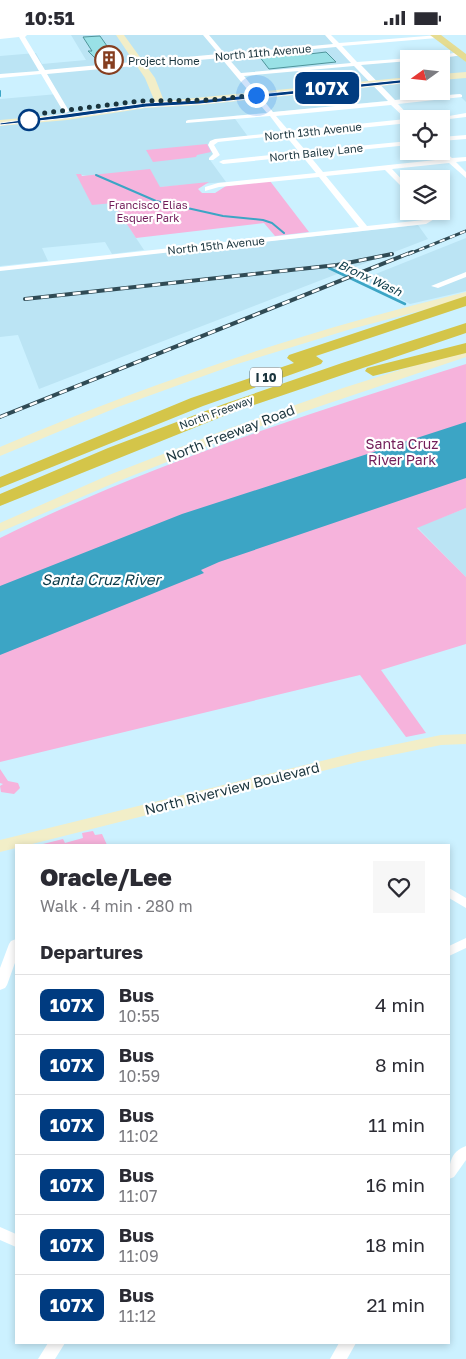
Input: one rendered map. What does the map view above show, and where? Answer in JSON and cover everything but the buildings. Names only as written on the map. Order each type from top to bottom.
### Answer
[{"type":"highway","points":[[77,458],[98,433],[225,382],[466,301]]},
{"type":"highway","name":"North Freeway","points":[[0,501],[77,458],[197,402],[391,336],[466,315]]},
{"type":"highway","name":"North Freeway","points":[[0,483],[212,413],[337,368],[466,328]]},
{"type":"highway","points":[[77,458],[375,370],[466,348]]},
{"type":"main road","points":[[120,35],[140,63],[159,99]]},
{"type":"main road","points":[[451,35],[464,53]]},
{"type":"main road","points":[[436,36],[464,53]]},
{"type":"main road","points":[[450,76],[466,75]]},
{"type":"main road","points":[[5,122],[17,118],[159,99],[210,100],[400,82]]},
{"type":"main road","points":[[5,122],[159,99]]},
{"type":"main road","points":[[0,117],[66,111]]},
{"type":"main road","points":[[0,452],[46,432],[218,366],[387,314],[466,295]]},
{"type":"main road","name":"North Freeway Road","points":[[0,527],[118,476],[268,417],[366,383],[466,353]]},
{"type":"main road","name":"North Riverview Boulevard","points":[[0,846],[358,757],[441,740],[466,738]]},
{"type":"street","points":[[0,37],[22,35],[66,111]]},
{"type":"street","points":[[206,35],[365,229]]},
{"type":"street","points":[[328,35],[400,110]]},
{"type":"street","name":"North 11th Avenue","points":[[0,76],[436,36]]},
{"type":"street","points":[[450,55],[464,53]]},
{"type":"street","points":[[239,75],[400,60]]},
{"type":"street","points":[[188,122],[460,95]]},
{"type":"street","points":[[450,117],[466,115]]},
{"type":"street","name":"North 13th Avenue","points":[[211,159],[218,155],[211,145],[212,142],[217,140],[400,121]]},
{"type":"street","points":[[450,138],[466,137]]},
{"type":"street","name":"North Bailey Lane","points":[[223,162],[400,144]]},
{"type":"street","points":[[208,189],[218,185],[466,159]]},
{"type":"street","points":[[451,160],[466,176]]},
{"type":"street","points":[[387,168],[400,182]]},
{"type":"street","name":"North 15th Avenue","points":[[0,269],[431,220]]},
{"type":"street","points":[[435,285],[466,274]]},
{"type":"street","points":[[450,893],[466,904]]},
{"type":"street","points":[[450,951],[466,943]]},
{"type":"street","points":[[0,985],[15,948]]},
{"type":"street","points":[[450,1172],[464,1153]]},
{"type":"street","points":[[0,1233],[15,1240]]},
{"type":"street","points":[[46,1359],[56,1344]]},
{"type":"street","points":[[338,1359],[347,1344]]},
{"type":"shaded area","points":[[71,35],[327,35],[355,65],[400,60],[400,100],[233,116],[249,138],[218,141],[213,145],[220,155],[210,160],[226,182],[160,187],[76,174],[113,203],[144,250],[112,254],[105,242],[42,248],[48,261],[0,266],[0,99],[58,94],[45,71],[0,75],[0,56],[36,53],[42,64],[86,60]]},
{"type":"shaded area","points":[[457,54],[466,62],[466,102],[458,94],[450,95],[450,55]]},
{"type":"shaded area","points":[[418,225],[428,239],[39,389],[18,335],[0,337],[0,270]]},
{"type":"shaded area","points":[[466,238],[466,291],[410,304],[363,279]]},
{"type":"shaded area","points":[[466,508],[466,577],[417,527]]},
{"type":"green space","points":[[207,144],[211,152],[197,155],[196,157],[153,162],[146,150]]},
{"type":"green space","name":"Francisco Elias Esquer Park","points":[[150,169],[160,187],[209,182],[198,189],[202,193],[215,193],[226,186],[270,181],[309,232],[275,236],[264,223],[136,238],[113,203],[92,205],[76,174],[81,174],[82,176]]},
{"type":"green space","name":"Santa Cruz River Park","points":[[466,364],[466,508],[417,528],[466,577],[466,644],[381,670],[426,733],[406,737],[360,675],[0,762],[0,538],[56,511],[171,464],[347,402]]},
{"type":"green space","points":[[0,769],[8,781],[18,783],[20,788],[14,794],[1,792],[0,786],[3,784],[0,783]]},
{"type":"green space","points":[[93,831],[95,835],[102,834],[107,844],[43,844],[63,839],[65,843],[83,838],[82,833]]},
{"type":"water","name":"Santa Cruz River","points":[[466,422],[466,478],[219,562],[201,570],[204,573],[0,655],[0,586],[182,514]]},
{"type":"waterway","name":"Bronx Wash","points":[[0,91],[0,96]]},
{"type":"waterway","name":"Bronx Wash","points":[[96,175],[156,201],[223,216],[263,220],[272,223],[284,233]]},
{"type":"waterway","name":"Bronx Wash","points":[[329,268],[405,304]]},
{"type":"railway","points":[[409,254],[466,231]]},
{"type":"railway","points":[[0,417],[412,252]]},
{"type":"railway","points":[[25,299],[337,265],[392,254]]},
{"type":"bus line","name":"107X","points":[[0,123],[67,117],[136,106],[200,102],[400,81]]},
{"type":"place","name":"Project Home","points":[[109,60]]},
{"type":"route","points":[[29,120],[36,114],[140,101],[210,100],[256,95]]}]
